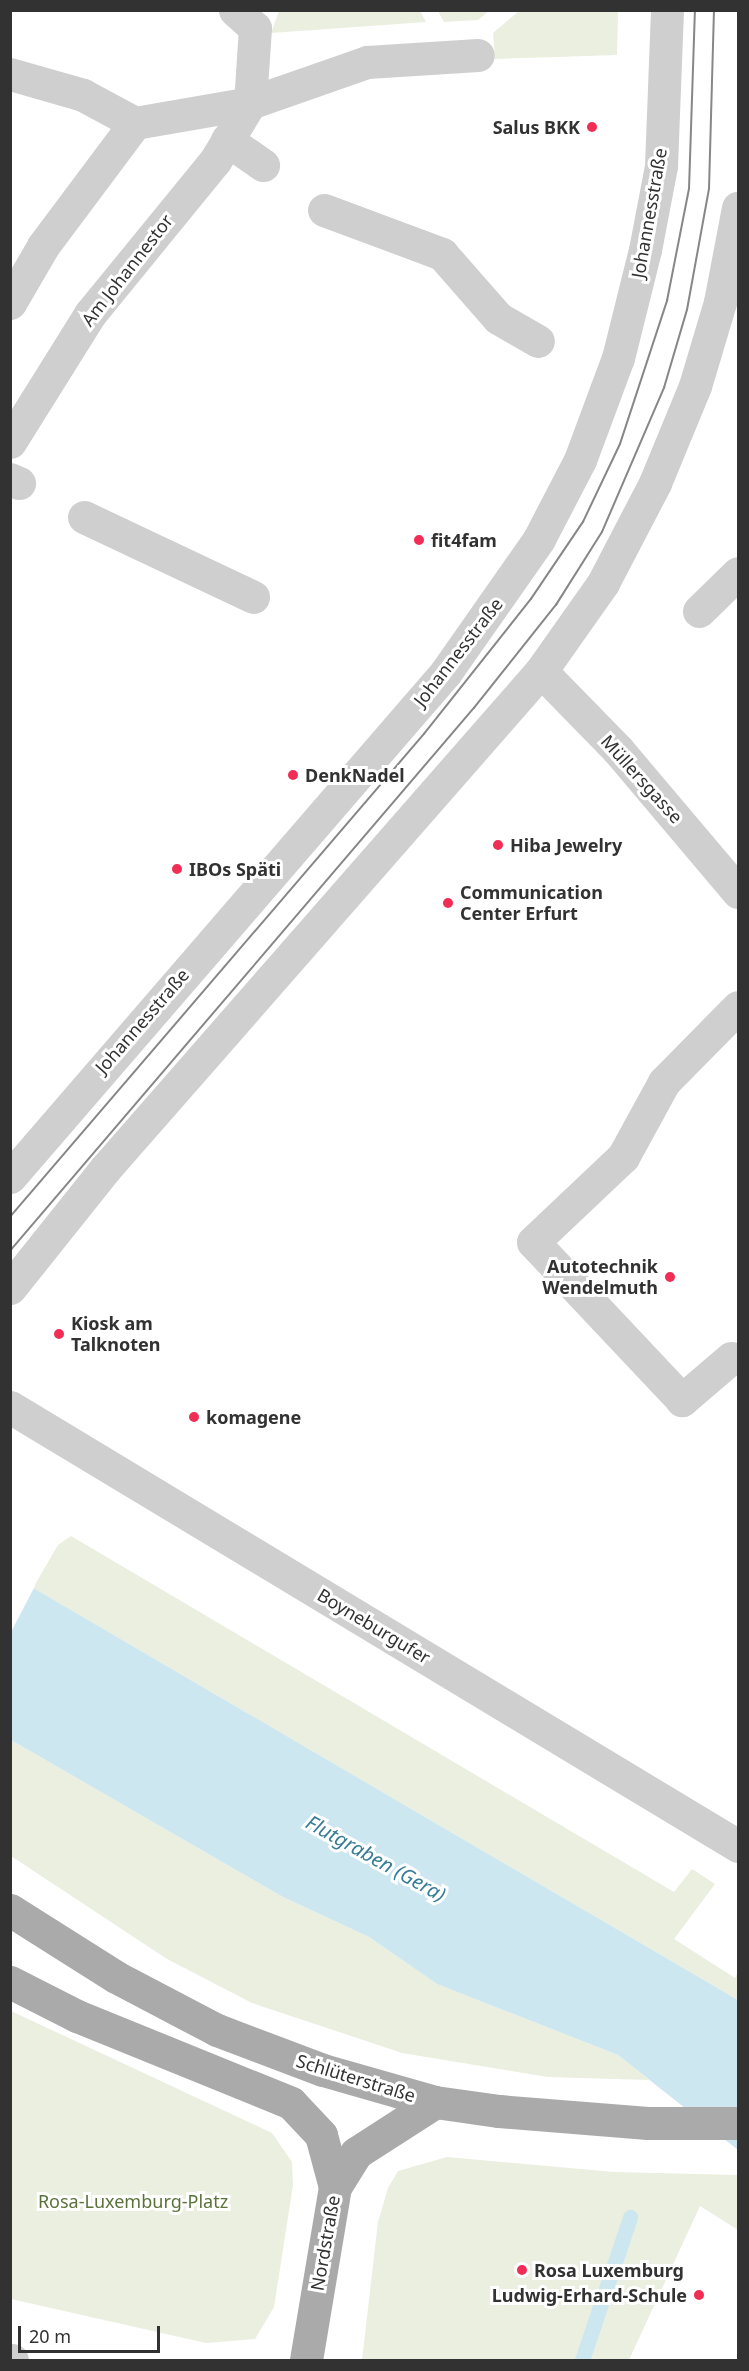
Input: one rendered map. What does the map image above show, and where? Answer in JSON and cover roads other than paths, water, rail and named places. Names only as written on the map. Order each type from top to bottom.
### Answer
[{"type":"main road","name":"Schlüterstraße","points":[[10,1910],[116,1977],[217,2030],[323,2070],[435,2103],[648,2123],[738,2123]]},
{"type":"main road","points":[[10,1982],[77,2016],[291,2103],[321,2135],[335,2187]]},
{"type":"main road","name":"Nordstraße","points":[[306,2361],[335,2187],[356,2153],[435,2103]]},
{"type":"street","name":"Johannesstraße","points":[[10,1177],[446,672],[538,539],[580,460],[618,358],[645,250],[661,166],[667,10]]},
{"type":"street","name":"Am Johannestor","points":[[10,442],[90,314],[228,140],[250,103],[245,19]]},
{"type":"street","points":[[10,74],[83,95],[135,123],[250,103],[367,62],[478,54]]},
{"type":"street","points":[[10,303],[44,246],[135,123]]},
{"type":"street","points":[[228,140],[263,165]]},
{"type":"street","points":[[10,1288],[105,1169],[541,671],[603,583],[677,434],[719,307],[738,208]]},
{"type":"street","points":[[324,210],[442,254],[498,318],[538,341]]},
{"type":"street","points":[[84,517],[253,597]]},
{"type":"street","points":[[699,611],[738,573]]},
{"type":"street","name":"Müllersgasse","points":[[541,671],[647,783],[738,892]]},
{"type":"street","points":[[731,1358],[682,1400],[533,1242],[623,1157],[664,1082],[738,1007]]},
{"type":"street","name":"Boyneburgufer","points":[[10,1407],[738,1846]]},
{"type":"water","name":"Flutgraben (Gera)","points":[[11,1575],[738,2000],[738,2150],[618,2055],[437,1984],[369,1937],[283,1897],[11,1740]]},
{"type":"waterway","points":[[582,2360],[630,2217]]},
{"type":"tram line","points":[[10,1217],[424,734],[531,599],[583,522],[620,444],[667,301],[689,189],[695,10]]},
{"type":"tram line","points":[[10,1251],[474,708],[556,605],[602,532],[664,388],[687,310],[709,189],[714,10]]},
{"type":"place","name":"Salus BKK","points":[[592,127]]},
{"type":"place","name":"fit4fam","points":[[419,540]]},
{"type":"place","name":"DenkNadel","points":[[293,775]]},
{"type":"place","name":"Hiba Jewelry","points":[[498,845]]},
{"type":"place","name":"IBOs Späti","points":[[177,869]]},
{"type":"place","name":"Communication Center Erfurt","points":[[448,903]]},
{"type":"place","name":"Autotechnik Wendelmuth","points":[[670,1277]]},
{"type":"place","name":"Kiosk am Talknoten","points":[[59,1334]]},
{"type":"place","name":"komagene","points":[[194,1417]]},
{"type":"place","name":"Rosa Luxemburg","points":[[522,2270]]},
{"type":"place","name":"Ludwig-Erhard-Schule","points":[[699,2295]]},
{"type":"park label","name":"Rosa-Luxemburg-Platz","points":[[133,2201]]}]
